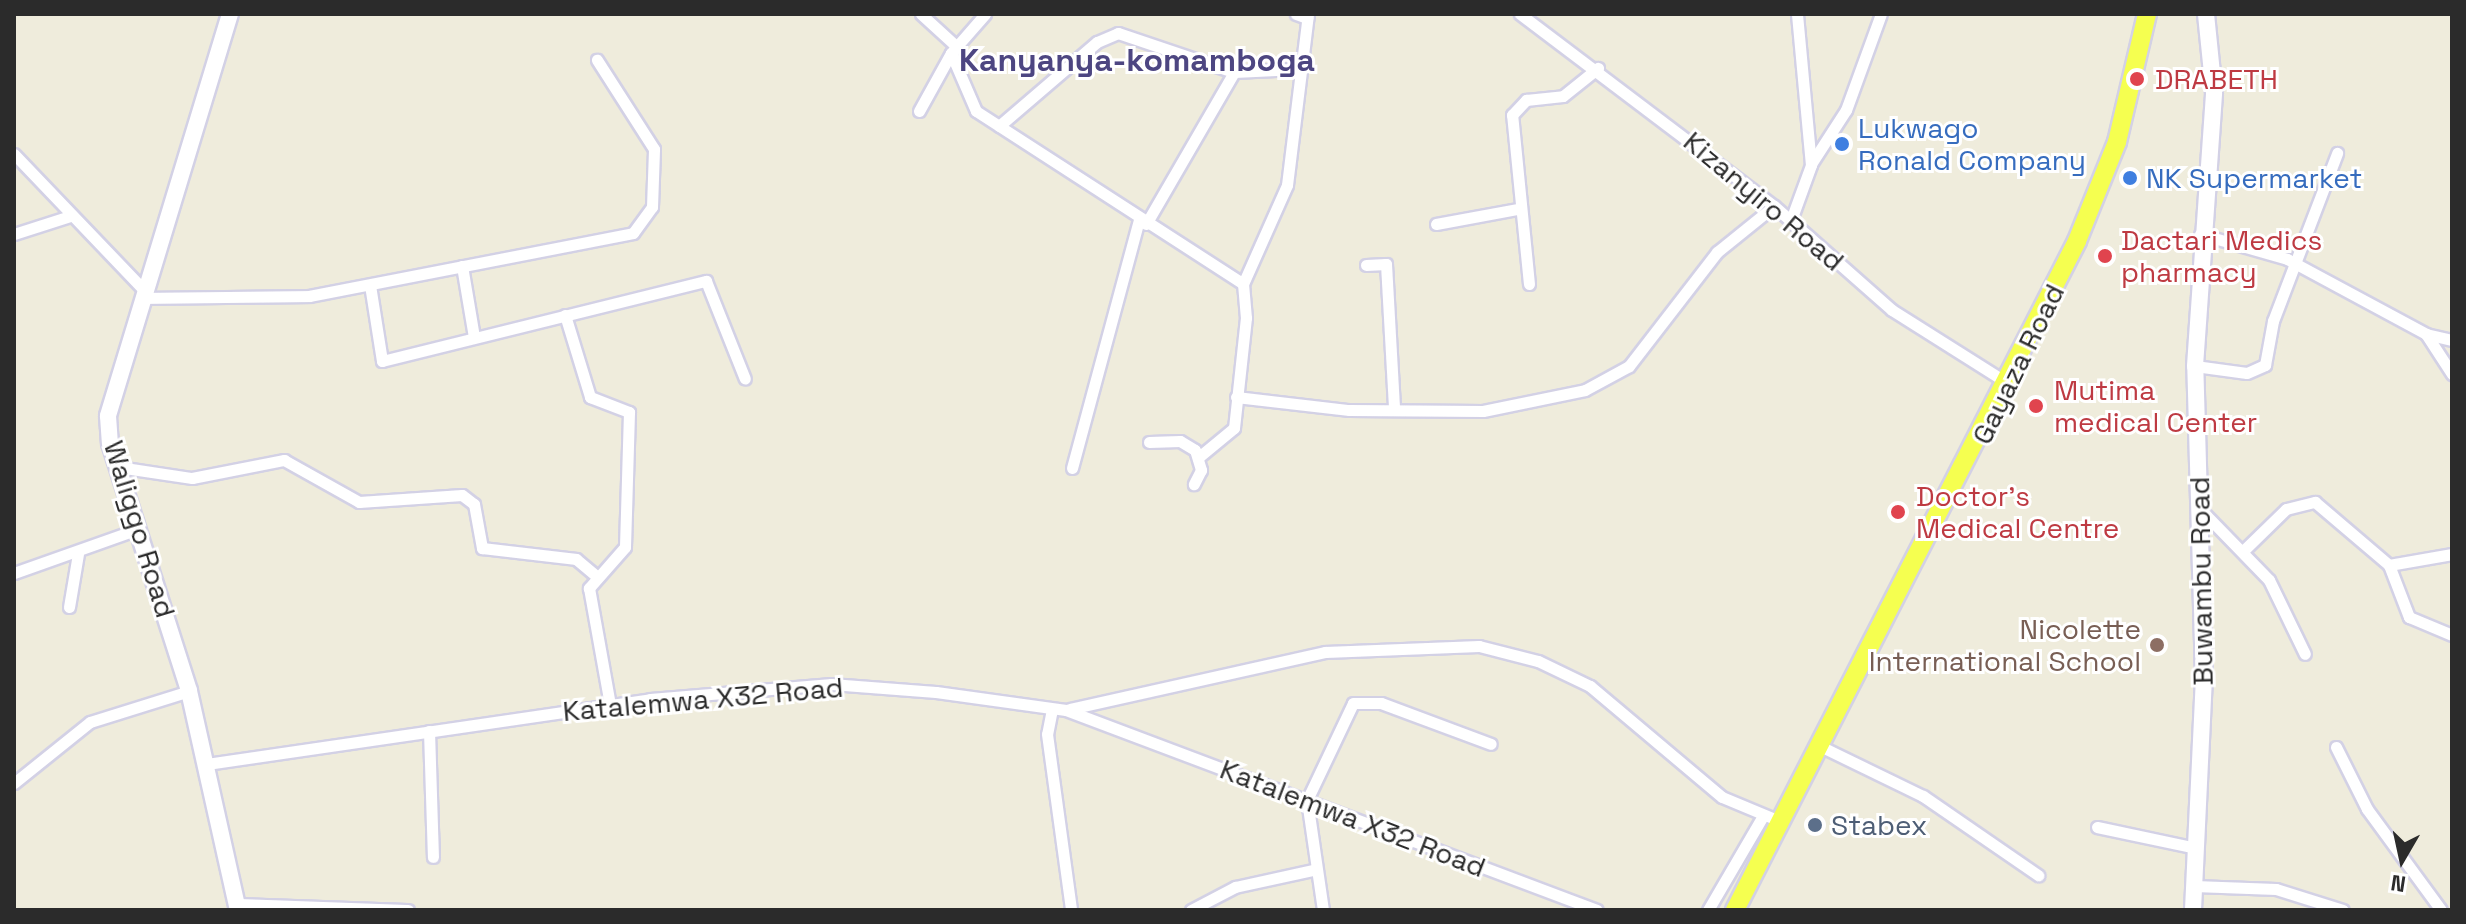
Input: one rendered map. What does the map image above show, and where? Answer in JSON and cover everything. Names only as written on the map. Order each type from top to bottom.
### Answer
[{"type":"main road","name":"Gayaza Road","points":[[1739,909],[2010,384],[2117,142],[2147,14]]},
{"type":"street","name":"Waliggo Road","points":[[230,14],[108,416],[118,467],[189,691],[237,907]]},
{"type":"street","points":[[921,14],[953,50],[968,101],[999,126],[1142,222],[1243,284]]},
{"type":"street","points":[[919,111],[953,50],[985,14]]},
{"type":"street","name":"Kizanyiro Road","points":[[1520,14],[1598,68],[1774,206],[1892,310],[2010,384]]},
{"type":"street","points":[[1797,14],[1811,165]]},
{"type":"street","points":[[1791,220],[1811,165],[1846,110],[1881,14]]},
{"type":"street","name":"Buwambu Road","points":[[2193,910],[2197,848],[2202,511],[2195,366],[2198,233],[2214,93],[2206,14]]},
{"type":"street","points":[[1194,484],[1200,456],[1230,434],[1236,397],[1243,284],[1287,185],[1304,15]]},
{"type":"street","points":[[999,126],[1097,42],[1118,33],[1234,72],[1297,69]]},
{"type":"street","points":[[14,154],[144,294],[309,296],[633,233],[647,222],[654,149],[597,60]]},
{"type":"street","points":[[1529,284],[1517,209],[1515,108],[1526,100],[1563,96],[1598,68]]},
{"type":"street","points":[[1072,468],[1142,222],[1234,72]]},
{"type":"street","points":[[2195,366],[2247,373],[2265,365],[2337,153]]},
{"type":"street","points":[[1236,397],[1394,409],[1531,406],[1619,374],[1717,252],[1774,206]]},
{"type":"street","points":[[1436,224],[1517,209]]},
{"type":"street","points":[[14,234],[70,216]]},
{"type":"street","points":[[2198,233],[2297,265],[2426,334],[2452,340]]},
{"type":"street","points":[[1366,265],[1386,264],[1394,409]]},
{"type":"street","points":[[462,266],[474,337]]},
{"type":"street","points":[[370,285],[379,361],[706,281],[745,379]]},
{"type":"street","points":[[565,315],[590,397],[629,412],[627,538],[621,555],[594,574],[590,603],[610,705]]},
{"type":"street","points":[[2426,334],[2452,374]]},
{"type":"street","points":[[1149,442],[1180,441],[1200,456]]},
{"type":"street","points":[[118,467],[205,478],[284,460],[359,502],[462,495],[474,504],[482,548],[576,559],[594,574]]},
{"type":"street","points":[[2243,551],[2286,509],[2315,502],[2389,565],[2409,617],[2452,635]]},
{"type":"street","points":[[2202,511],[2243,551],[2280,598],[2305,654]]},
{"type":"street","points":[[14,573],[78,554],[138,529]]},
{"type":"street","points":[[69,607],[78,554]]},
{"type":"street","points":[[2389,565],[2452,554]]},
{"type":"street","points":[[1066,710],[1325,652],[1479,646],[1538,661],[1590,686],[1686,770],[1763,816],[1782,822]]},
{"type":"street","name":"Katalemwa X32 Road","points":[[207,764],[610,705],[853,684],[1066,710],[1582,907],[1597,910]]},
{"type":"street","points":[[14,783],[48,763],[90,722],[189,691]]},
{"type":"street","points":[[1323,910],[1312,870],[1307,800],[1359,700],[1491,744]]},
{"type":"street","points":[[1052,709],[1047,734],[1071,910]]},
{"type":"street","points":[[429,731],[433,857]]},
{"type":"street","points":[[1822,747],[1923,796],[2038,875]]},
{"type":"street","points":[[2336,747],[2367,809],[2441,910]]},
{"type":"street","points":[[1708,910],[1763,816]]},
{"type":"street","points":[[2097,827],[2197,848]]},
{"type":"street","points":[[1191,910],[1235,887],[1312,870]]},
{"type":"street","points":[[2194,886],[2276,889],[2343,910]]},
{"type":"street","points":[[237,907],[408,910]]},
{"type":"waterway","points":[[2376,301],[2408,318]]},
{"type":"place","name":"DRABETH","points":[[2137,79]]},
{"type":"place","name":"Lukwago Ronald Company","points":[[1842,144]]},
{"type":"place","name":"NK Supermarket","points":[[2130,178]]},
{"type":"place","name":"Dactari Medics pharmacy","points":[[2105,256]]},
{"type":"place","name":"Mutima medical Center","points":[[2036,406]]},
{"type":"place","name":"Doctor's Medical Centre","points":[[1898,512]]},
{"type":"place","name":"Nicolette International School","points":[[2157,645]]},
{"type":"place","name":"Stabex","points":[[1815,825]]},
{"type":"district","name":"Kanyanya-komamboga","points":[[1137,60]]}]
